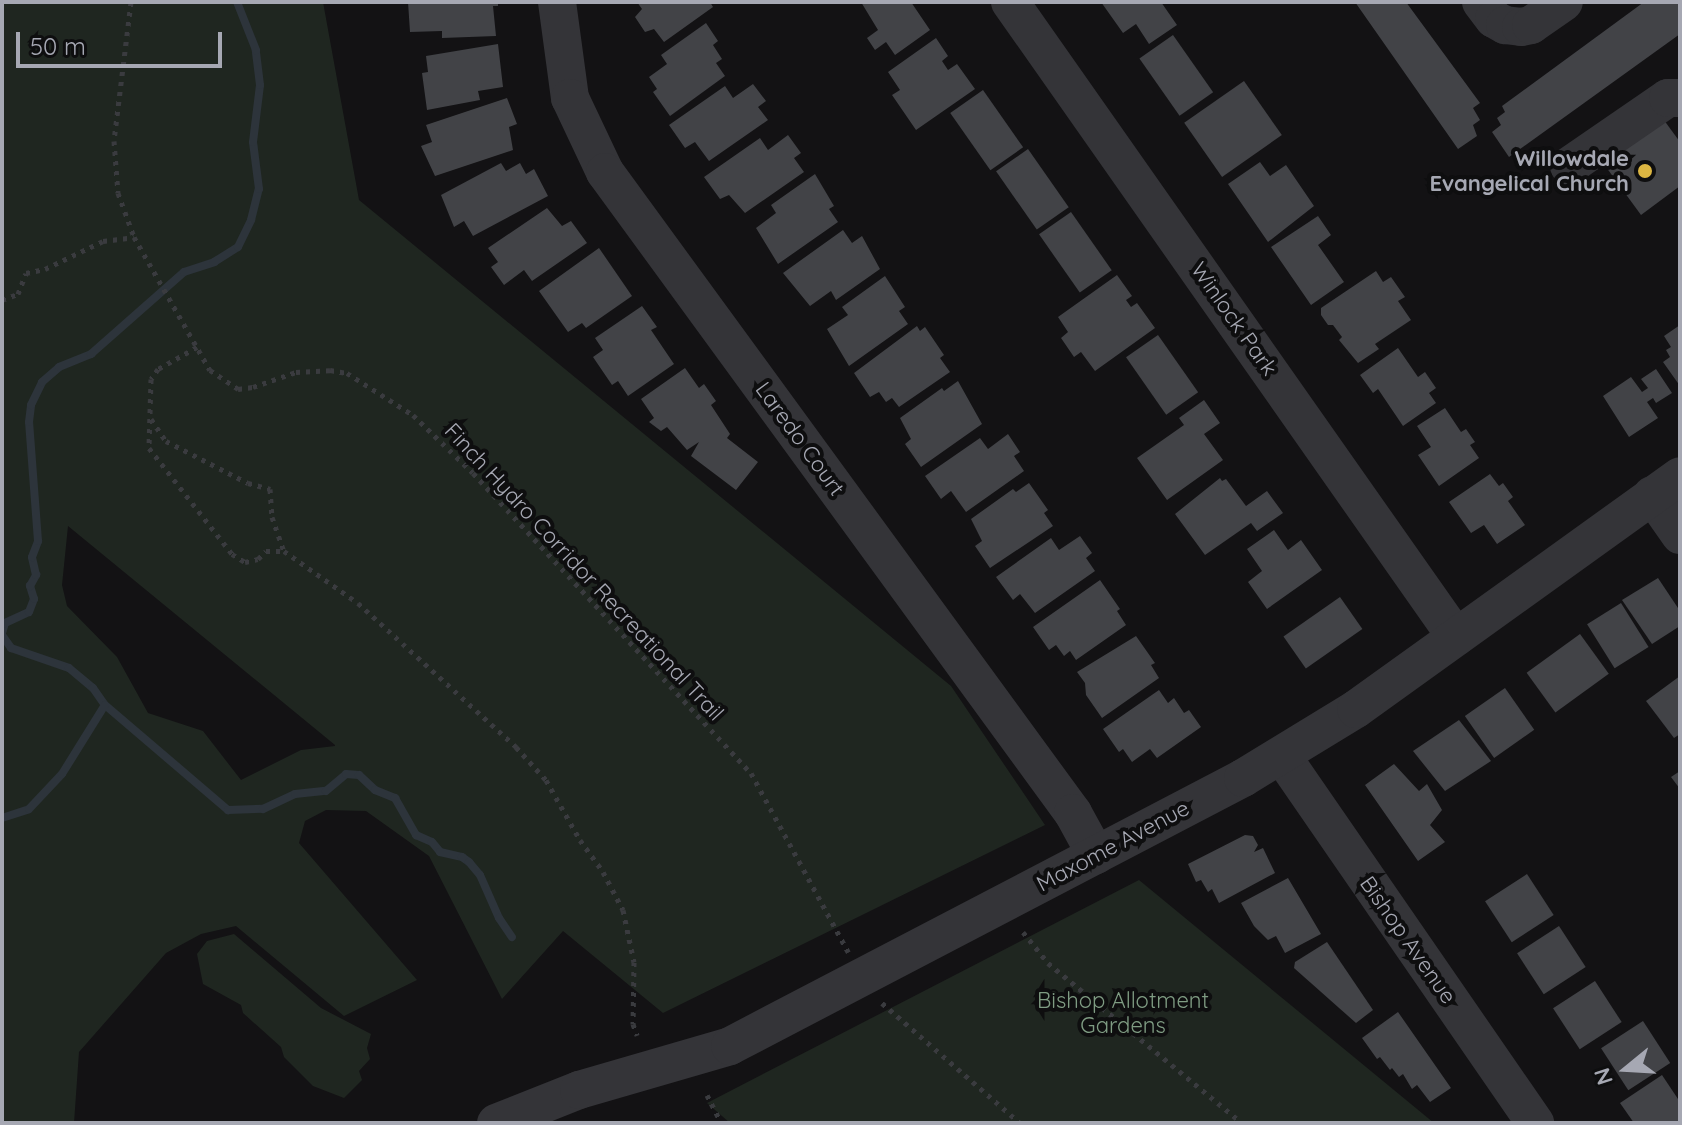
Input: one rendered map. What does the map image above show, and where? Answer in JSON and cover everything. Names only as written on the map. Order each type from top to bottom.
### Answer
[{"type":"street","name":"Laredo Court","points":[[557,2],[570,98],[605,172],[1073,813],[1096,855]]},
{"type":"street","name":"Winlock Park","points":[[1010,2],[1456,637]]},
{"type":"street","points":[[1481,2],[1494,19],[1505,25],[1521,27],[1531,25],[1564,2]]},
{"type":"street","points":[[1569,166],[1668,98],[1680,98]]},
{"type":"street","name":"Maxome Avenue","points":[[496,1123],[579,1090],[730,1046],[1282,756],[1325,730],[1666,485]]},
{"type":"street","points":[[1666,485],[1680,535]]},
{"type":"street","name":"Bishop Avenue","points":[[1282,756],[1535,1123]]},
{"type":"path","points":[[131,2],[114,161],[122,205],[134,237],[197,347],[158,369],[151,379],[149,448],[232,554],[245,562],[258,559],[266,551],[284,551],[358,603],[516,747],[546,780],[623,910],[634,962],[633,1024],[637,1035]]},
{"type":"path","points":[[2,300],[18,294],[26,273],[45,269],[103,241],[134,237]]},
{"type":"path","name":"Finch Hydro Corridor Recreational Trail","points":[[197,347],[210,370],[238,389],[296,372],[330,370],[347,373],[383,393],[432,433],[473,473],[751,773],[851,957]]},
{"type":"path","points":[[150,418],[166,441],[248,483],[270,489],[272,517],[284,551]]},
{"type":"path","points":[[1023,932],[1036,952],[1056,970],[1242,1123]]},
{"type":"path","points":[[875,992],[884,1007],[920,1040],[1020,1123]]},
{"type":"path","points":[[707,1095],[721,1123]]},
{"type":"green space","points":[[2,2],[323,2],[359,200],[951,686],[1045,825],[663,1013],[563,931],[502,999],[429,856],[366,811],[326,810],[305,821],[299,843],[417,980],[344,1016],[236,926],[201,934],[166,953],[79,1052],[74,1123],[2,1123]],"holes":[[[68,526],[335,745],[301,750],[241,780],[203,731],[148,713],[117,657],[67,606],[62,585]]]},
{"type":"green space","name":"Bishop Allotment Gardens","points":[[1139,880],[1434,1123],[730,1123],[707,1103]]},
{"type":"green space","points":[[234,934],[321,1008],[371,1034],[367,1048],[370,1059],[359,1071],[362,1080],[344,1098],[313,1086],[284,1057],[281,1047],[243,1013],[241,1005],[203,984],[197,954],[207,941]]},
{"type":"building","points":[[408,2],[498,2],[498,6],[493,6],[496,36],[442,38],[442,31],[410,32]]},
{"type":"building","points":[[637,2],[710,2],[713,7],[664,42],[654,29],[645,32],[635,17],[642,9]]},
{"type":"building","points":[[861,2],[911,2],[930,30],[895,55],[886,42],[875,50],[867,38],[878,30]]},
{"type":"building","points":[[1101,2],[1161,2],[1177,25],[1149,44],[1136,24],[1123,33]]},
{"type":"building","points":[[1355,2],[1406,2],[1480,103],[1473,108],[1480,120],[1473,125],[1477,136],[1458,149]]},
{"type":"building","points":[[1644,2],[1680,2],[1680,34],[1509,157],[1492,132],[1501,125],[1497,118],[1505,112],[1502,106]]},
{"type":"building","points":[[706,23],[718,41],[713,45],[722,59],[716,63],[725,76],[670,116],[653,92],[657,89],[649,77],[667,64],[661,55]]},
{"type":"building","points":[[1173,35],[1213,92],[1180,116],[1139,59]]},
{"type":"building","points":[[936,38],[948,56],[942,61],[948,70],[957,64],[975,89],[916,130],[892,95],[900,90],[888,72]]},
{"type":"building","points":[[498,44],[503,87],[478,91],[480,100],[427,110],[422,73],[428,72],[426,56]]},
{"type":"building","points":[[1244,81],[1282,135],[1222,177],[1184,123]]},
{"type":"building","points":[[753,84],[766,101],[758,107],[768,120],[709,161],[695,142],[685,148],[669,125],[725,86],[733,98]]},
{"type":"building","points":[[983,90],[1023,147],[990,170],[950,113]]},
{"type":"building","points":[[507,98],[517,124],[509,127],[513,150],[435,176],[421,146],[432,142],[426,125]]},
{"type":"building","name":"Willowdale Evangelical Church","points":[[1658,112],[1680,142],[1680,186],[1641,215],[1598,156]]},
{"type":"building","points":[[788,135],[801,153],[794,158],[804,172],[745,213],[729,195],[720,199],[704,177],[760,138],[768,150]]},
{"type":"building","points":[[1028,149],[1069,207],[1037,230],[996,171]]},
{"type":"building","points":[[1260,162],[1270,176],[1286,165],[1314,206],[1268,242],[1228,184]]},
{"type":"building","points":[[501,163],[506,171],[520,163],[526,174],[534,169],[548,196],[473,236],[464,221],[454,227],[441,195]]},
{"type":"building","points":[[815,174],[834,206],[829,209],[838,222],[778,264],[756,228],[776,213],[771,205]]},
{"type":"building","points":[[547,208],[562,226],[571,221],[587,243],[532,281],[524,270],[504,285],[491,267],[498,262],[488,248]]},
{"type":"building","points":[[1071,212],[1112,270],[1080,293],[1039,234]]},
{"type":"building","points":[[1318,216],[1331,235],[1318,245],[1344,282],[1311,305],[1271,247]]},
{"type":"building","points":[[843,230],[852,243],[862,236],[880,269],[836,300],[831,291],[810,306],[783,273]]},
{"type":"building","points":[[599,248],[632,296],[586,328],[582,323],[568,332],[539,291]]},
{"type":"building","points":[[1376,271],[1383,282],[1391,277],[1405,297],[1398,301],[1411,320],[1375,344],[1379,349],[1358,363],[1339,340],[1342,337],[1333,325],[1328,325],[1321,315],[1321,308]]},
{"type":"building","points":[[1117,275],[1132,296],[1126,300],[1131,307],[1137,303],[1155,328],[1095,371],[1081,352],[1074,357],[1061,338],[1068,332],[1058,317]]},
{"type":"building","points":[[885,276],[905,307],[899,311],[908,324],[849,366],[827,329],[848,315],[842,307]]},
{"type":"building","points":[[642,306],[657,327],[651,330],[674,364],[628,396],[618,381],[612,385],[593,357],[603,350],[595,338]]},
{"type":"building","points":[[1680,325],[1680,386],[1663,362],[1670,357],[1666,350],[1671,347],[1664,336]]},
{"type":"building","points":[[917,326],[920,331],[925,327],[944,355],[940,358],[950,372],[899,407],[892,398],[886,402],[879,392],[870,397],[854,373]]},
{"type":"building","points":[[1158,335],[1198,392],[1166,415],[1126,357]]},
{"type":"building","points":[[1398,348],[1418,377],[1425,372],[1436,388],[1429,393],[1436,403],[1403,426],[1378,389],[1373,393],[1360,375]]},
{"type":"building","points":[[685,368],[699,388],[704,384],[716,401],[711,405],[730,434],[727,438],[758,462],[736,490],[691,456],[699,442],[687,450],[667,427],[661,431],[649,422],[654,418],[641,399]]},
{"type":"building","points":[[1656,369],[1672,393],[1656,403],[1653,398],[1647,402],[1658,418],[1629,437],[1603,396],[1631,377],[1642,392],[1648,388],[1641,379]]},
{"type":"building","points":[[958,381],[982,424],[921,467],[905,444],[911,439],[900,418],[942,388],[944,391]]},
{"type":"building","points":[[1204,400],[1220,423],[1204,434],[1223,460],[1167,500],[1137,458],[1184,425],[1179,418]]},
{"type":"building","points":[[1445,408],[1461,432],[1466,429],[1475,442],[1470,445],[1479,458],[1439,486],[1418,455],[1431,447],[1417,426]]},
{"type":"building","points":[[1008,434],[1020,452],[1014,456],[1024,471],[966,512],[951,491],[941,499],[925,476],[980,438],[988,449]]},
{"type":"building","points":[[1490,474],[1499,486],[1503,483],[1513,497],[1508,501],[1525,525],[1497,544],[1484,525],[1471,533],[1449,502]]},
{"type":"building","points":[[1220,478],[1222,481],[1226,479],[1246,506],[1267,491],[1283,513],[1257,531],[1251,523],[1205,555],[1175,514]]},
{"type":"building","points":[[1029,483],[1048,510],[1044,513],[1053,526],[990,568],[975,546],[982,541],[971,519],[1013,489],[1016,492]]},
{"type":"building","points":[[1274,530],[1288,550],[1301,540],[1322,570],[1267,609],[1248,582],[1262,571],[1247,549]]},
{"type":"building","points":[[1080,536],[1092,553],[1086,558],[1095,571],[1035,613],[1020,594],[1013,600],[996,577],[1051,538],[1059,550]]},
{"type":"building","points":[[1658,578],[1680,611],[1680,626],[1652,644],[1622,600]]},
{"type":"building","points":[[1100,580],[1120,609],[1117,611],[1126,625],[1076,660],[1070,651],[1064,656],[1056,645],[1049,650],[1033,627]]},
{"type":"building","points":[[1340,597],[1362,629],[1306,669],[1283,637]]},
{"type":"building","points":[[1621,603],[1649,647],[1615,668],[1587,624]]},
{"type":"building","points":[[1580,634],[1609,674],[1555,712],[1527,673]]},
{"type":"building","points":[[1136,636],[1155,663],[1151,665],[1159,678],[1102,718],[1086,695],[1085,683],[1077,672]]},
{"type":"building","points":[[1680,676],[1680,734],[1674,738],[1646,701]]},
{"type":"building","points":[[1505,688],[1534,730],[1494,758],[1465,716]]},
{"type":"building","points":[[1159,690],[1168,703],[1174,698],[1184,713],[1189,710],[1201,727],[1157,758],[1150,749],[1132,762],[1123,749],[1119,752],[1103,729]]},
{"type":"building","points":[[1459,720],[1491,761],[1445,791],[1413,751]]},
{"type":"building","points":[[1394,764],[1419,791],[1427,784],[1442,810],[1430,825],[1445,842],[1418,861],[1365,785]]},
{"type":"building","points":[[1680,771],[1680,789],[1671,777]]},
{"type":"building","points":[[1245,835],[1253,836],[1258,845],[1254,852],[1263,848],[1275,873],[1219,903],[1212,889],[1208,892],[1201,880],[1196,882],[1188,864]]},
{"type":"building","points":[[1527,874],[1554,915],[1512,942],[1485,901]]},
{"type":"building","points":[[1288,878],[1321,934],[1285,953],[1276,936],[1268,940],[1254,926],[1241,903]]},
{"type":"building","points":[[1559,926],[1586,967],[1544,994],[1517,953]]},
{"type":"building","points":[[1327,942],[1373,1010],[1356,1023],[1294,968],[1295,962]]},
{"type":"building","points":[[1595,981],[1622,1022],[1580,1049],[1553,1008]]},
{"type":"building","points":[[1398,1012],[1451,1088],[1430,1102],[1417,1085],[1412,1089],[1403,1074],[1399,1077],[1380,1057],[1377,1059],[1362,1038]]},
{"type":"building","points":[[1643,1021],[1670,1063],[1628,1090],[1601,1048]]},
{"type":"building","points":[[1662,1075],[1680,1102],[1680,1123],[1634,1123],[1620,1103]]},
{"type":"waterway","points":[[2,633],[5,623],[29,612],[34,599],[30,586],[36,575],[32,557],[38,541],[29,422],[31,405],[42,382],[59,367],[91,354],[184,272],[214,262],[238,247],[251,220],[259,189],[253,142],[260,85],[256,50],[237,2]]},
{"type":"waterway","points":[[2,635],[11,648],[69,668],[93,688],[105,705],[228,810],[263,809],[295,794],[326,791],[346,774],[359,775],[375,790],[395,798],[416,835],[432,842],[440,852],[462,857],[469,862],[480,875],[499,918],[512,937]]},
{"type":"waterway","points":[[2,818],[29,809],[62,774],[105,705]]},
{"type":"place","name":"Willowdale Evangelical Church","points":[[1645,171]]}]
